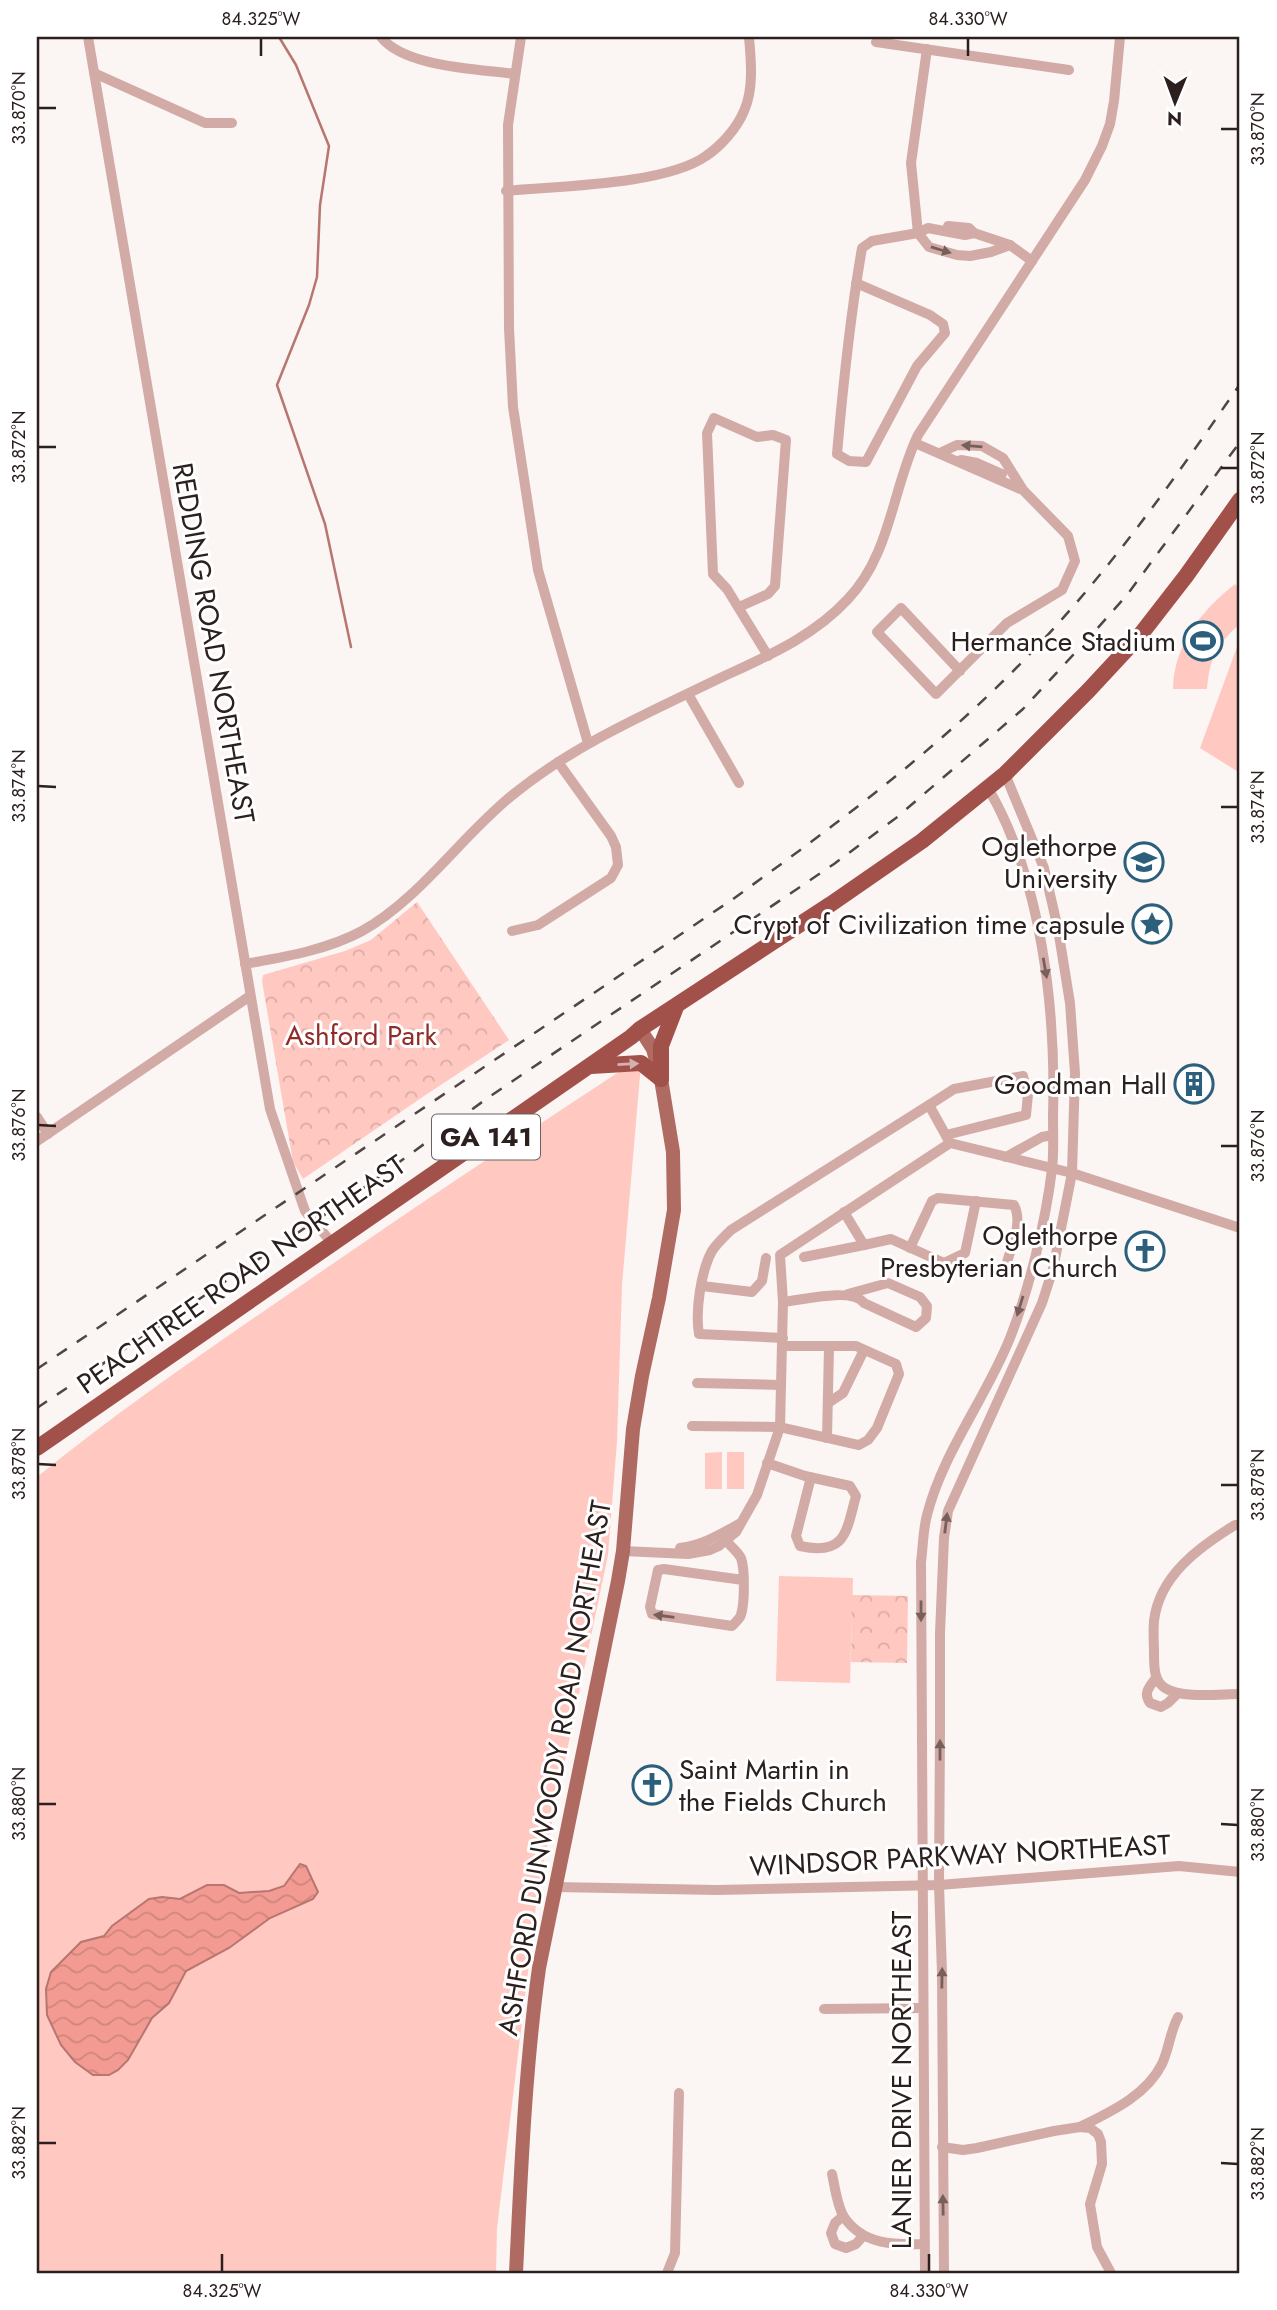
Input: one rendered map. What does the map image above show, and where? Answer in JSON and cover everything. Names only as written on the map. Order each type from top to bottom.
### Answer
[{"type":"highway","name":"PEACHTREE ROAD NORTHEAST","points":[[37,1448],[640,1029],[922,841],[1005,774],[1095,684],[1141,634],[1240,500]]},
{"type":"highway","points":[[661,1079],[661,1046],[676,1007]]},
{"type":"highway","points":[[589,1066],[641,1063],[661,1079]]},
{"type":"main road","name":"ASHFORD DUNWOODY ROAD NORTHEAST","points":[[516,2273],[530,2033],[539,1968],[623,1551],[633,1429],[674,1210],[673,1152],[661,1079],[653,1049],[640,1029]]},
{"type":"street","name":"REDDING ROAD NORTHEAST","points":[[88,37],[270,1109],[305,1211],[332,1243]]},
{"type":"street","points":[[381,37],[389,47],[409,56],[515,74]]},
{"type":"street","points":[[521,37],[508,125],[506,191],[513,407],[538,570],[588,743]]},
{"type":"street","points":[[506,191],[638,179],[675,171],[706,157],[731,133],[745,110],[751,78],[749,37]]},
{"type":"street","points":[[245,964],[340,941],[364,930],[410,895],[514,793],[558,762],[588,743],[768,656],[822,624],[850,598],[882,545],[903,474],[930,415],[1085,180],[1102,146],[1114,101],[1120,37]]},
{"type":"street","points":[[876,42],[1069,70]]},
{"type":"street","points":[[927,50],[911,163],[923,230],[929,247],[970,256],[1010,245]]},
{"type":"street","points":[[94,73],[205,123],[232,123]]},
{"type":"street","points":[[856,283],[930,314],[943,324],[945,333],[917,366],[866,462],[849,461],[837,454],[850,318],[856,283],[862,248],[872,242],[940,226],[957,226],[970,228],[974,233],[1010,245],[1032,261]]},
{"type":"street","points":[[739,607],[768,594],[775,586],[786,440],[773,435],[757,437],[714,418],[707,433],[713,574],[727,589],[768,656]]},
{"type":"street","points":[[915,443],[1023,490]]},
{"type":"street","points":[[944,455],[957,445],[982,446],[1003,458],[1023,490],[1068,536],[1075,561],[1062,590],[1007,623],[960,671],[936,694],[877,632],[901,608],[960,671]]},
{"type":"street","points":[[688,694],[739,783]]},
{"type":"street","points":[[512,931],[538,925],[611,878],[618,865],[616,846],[611,836],[558,762]]},
{"type":"street","name":"LANIER DRIVE NORTHEAST","points":[[944,2273],[939,1885],[940,1633],[944,1538],[948,1511],[986,1422],[1011,1375],[1039,1311],[1053,1269],[1072,1173],[1075,1073],[1067,979],[1044,868],[1005,774]]},
{"type":"street","name":"LANIER DRIVE NORTHEAST","points":[[925,2273],[921,1562],[927,1516],[940,1478],[1010,1339],[1036,1247],[1052,1168],[1054,1042],[1051,1007],[1037,925],[1018,853],[1004,814],[988,788]]},
{"type":"street","points":[[37,1141],[250,996]]},
{"type":"street","points":[[669,1553],[685,1558],[704,1559],[720,1553],[730,1545],[757,1495],[780,1427],[783,1342],[780,1255],[948,1139],[1026,1115],[1028,1094],[1023,1076],[954,1089],[731,1230],[714,1248],[706,1266],[696,1320],[699,1334],[783,1342],[829,1346],[856,1346],[896,1364],[899,1374],[877,1428],[868,1440],[859,1445],[780,1427],[692,1426]]},
{"type":"street","points":[[929,1105],[948,1139],[1072,1173],[1240,1228]]},
{"type":"street","points":[[37,1117],[48,1134]]},
{"type":"street","points":[[1006,1157],[1042,1137],[1053,1135]]},
{"type":"street","points":[[1033,1163],[1036,1141]]},
{"type":"street","points":[[910,1248],[932,1201],[938,1198],[1014,1205],[1018,1221],[1007,1262]]},
{"type":"street","points":[[804,1257],[891,1239],[944,1264],[965,1253],[976,1201]]},
{"type":"street","points":[[844,1212],[864,1245]]},
{"type":"street","points":[[702,1286],[752,1292],[762,1281],[765,1258]]},
{"type":"street","points":[[783,1302],[848,1294],[888,1283],[920,1297],[927,1306],[926,1318],[916,1326],[848,1294]]},
{"type":"street","points":[[827,1438],[829,1346]]},
{"type":"street","points":[[828,1403],[843,1393],[864,1350]]},
{"type":"street","points":[[697,1383],[781,1385]]},
{"type":"street","points":[[767,1464],[811,1478],[850,1486],[856,1496],[844,1537],[831,1548],[816,1550],[800,1546],[797,1541],[811,1478]]},
{"type":"street","points":[[623,1551],[688,1554],[710,1550],[728,1540],[741,1523]]},
{"type":"street","points":[[1178,1693],[1161,1707],[1150,1703],[1146,1698],[1147,1690],[1156,1678],[1154,1619],[1162,1595],[1181,1565],[1196,1551],[1235,1525],[1240,1525]]},
{"type":"street","points":[[730,1545],[741,1558],[743,1580],[744,1594],[740,1616],[732,1626],[652,1614],[650,1607],[658,1570],[743,1580]]},
{"type":"street","points":[[1156,1678],[1164,1687],[1178,1693],[1240,1694]]},
{"type":"street","name":"WINDSOR PARKWAY NORTHEAST","points":[[555,1887],[717,1890],[939,1885],[1179,1866],[1240,1872]]},
{"type":"street","points":[[824,2009],[923,2008]]},
{"type":"street","points":[[942,2147],[963,2150],[977,2148],[1080,2127],[1122,2106],[1144,2087],[1161,2065],[1178,2017]]},
{"type":"street","points":[[667,2273],[675,2253],[679,2093]]},
{"type":"street","points":[[1080,2127],[1098,2134],[1101,2142],[1102,2164],[1090,2204],[1097,2247],[1111,2273]]},
{"type":"street","points":[[832,2174],[843,2216],[863,2236],[892,2245],[924,2244]]},
{"type":"street","points":[[843,2216],[835,2223],[831,2233],[835,2244],[846,2248],[856,2244],[863,2236]]},
{"type":"green space","name":"Hermance Stadium","points":[[1235,584],[1240,591],[1240,624],[1216,652],[1207,689],[1173,689],[1178,658],[1192,630],[1211,606]]},
{"type":"green space","points":[[1240,639],[1240,773],[1200,748]]},
{"type":"green space","name":"Ashford Park","points":[[417,902],[509,1040],[303,1179],[293,1162],[263,975],[345,951],[371,940]]},
{"type":"green space","points":[[634,1062],[641,1064],[622,1285],[617,1441],[608,1555],[538,1889],[497,2228],[496,2273],[37,2273],[37,1477],[129,1406],[222,1340]]},
{"type":"green space","points":[[722,1452],[722,1489],[705,1489],[705,1453]]},
{"type":"green space","points":[[727,1452],[744,1452],[744,1489],[727,1489]]},
{"type":"green space","points":[[779,1576],[853,1578],[850,1683],[776,1681]]},
{"type":"green space","points":[[852,1595],[908,1596],[907,1663],[851,1662]]},
{"type":"water","points":[[300,1864],[306,1866],[318,1892],[313,1899],[270,1918],[229,1948],[186,1971],[169,2003],[152,2018],[128,2060],[118,2070],[109,2075],[93,2075],[75,2062],[61,2045],[47,2015],[46,1989],[51,1972],[81,1942],[104,1936],[112,1926],[149,1899],[180,1899],[207,1885],[224,1885],[239,1893],[269,1891],[284,1886]]},
{"type":"waterway","points":[[279,37],[296,65],[329,146],[320,205],[317,277],[309,305],[277,385],[325,524],[351,647]]},
{"type":"railway","points":[[37,1369],[733,899],[884,786],[991,693],[1054,628],[1138,526],[1240,384]]},
{"type":"railway","points":[[37,1408],[351,1197],[489,1097],[834,864],[896,818],[1023,709],[1087,640],[1127,595],[1240,442]]},
{"type":"place","name":"Hermance Stadium","points":[[1203,641]]},
{"type":"place","name":"Oglethorpe University","points":[[1144,862]]},
{"type":"place","name":"Crypt of Civilization time capsule","points":[[1152,924]]},
{"type":"place","name":"Goodman Hall","points":[[1194,1084]]},
{"type":"place","name":"Oglethorpe Presbyterian Church","points":[[1145,1251]]},
{"type":"place","name":"Saint Martin in the Fields Church","points":[[652,1785]]}]
